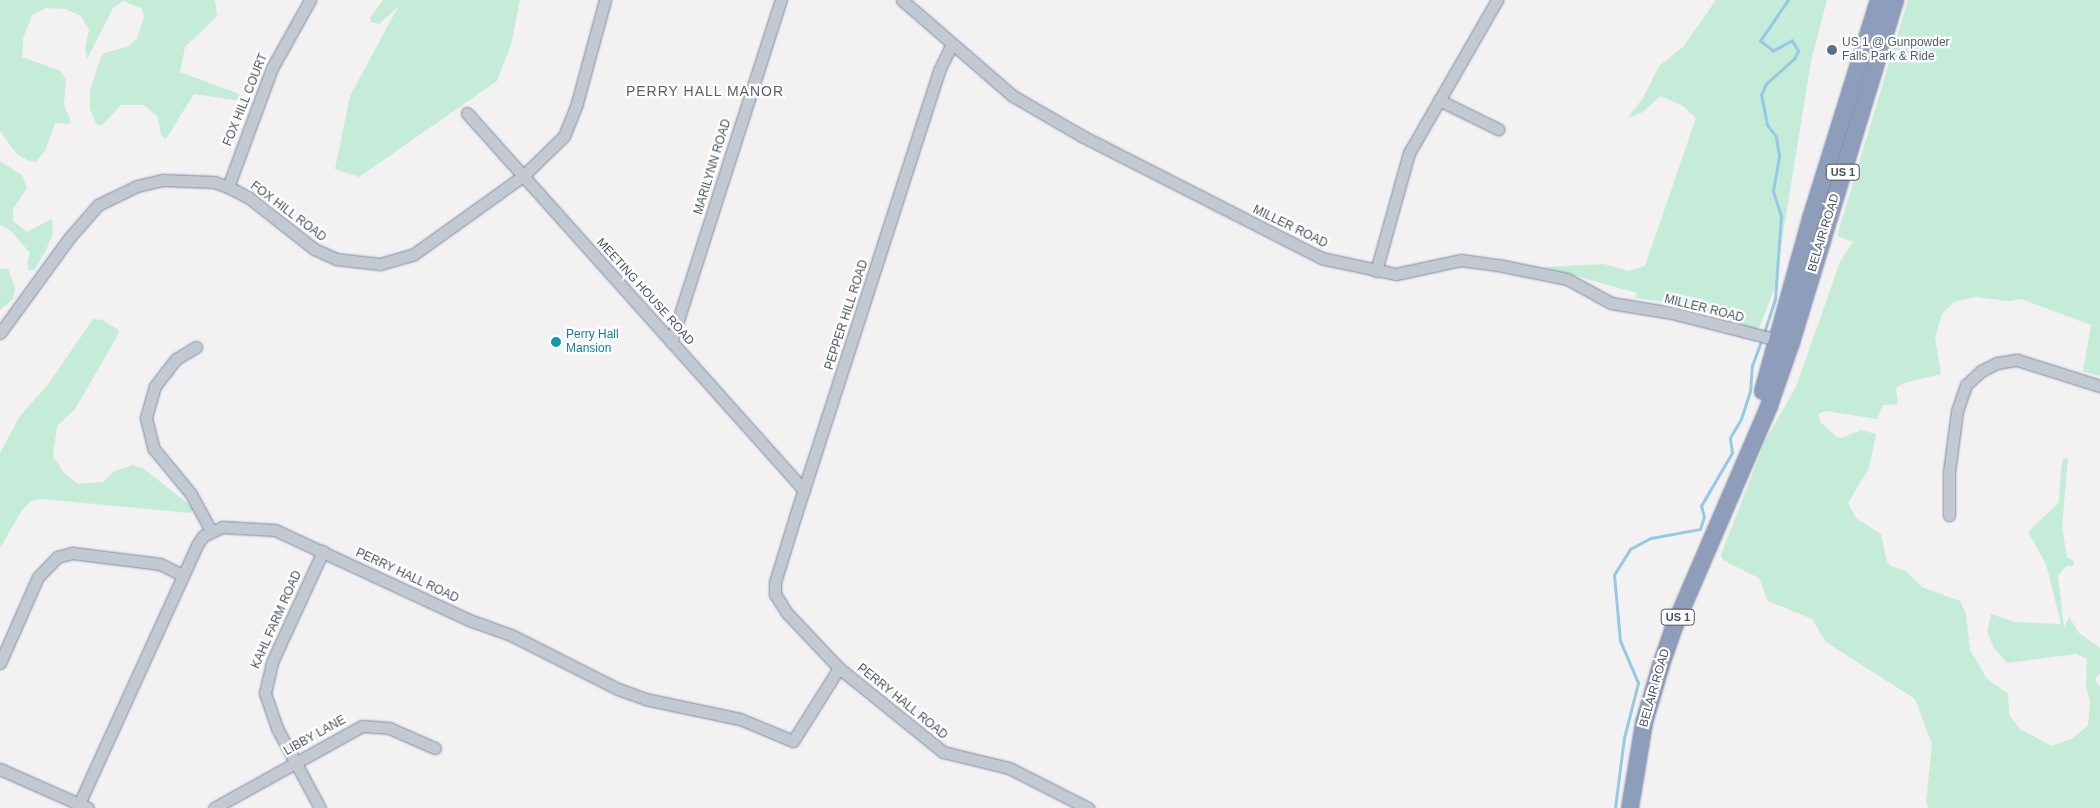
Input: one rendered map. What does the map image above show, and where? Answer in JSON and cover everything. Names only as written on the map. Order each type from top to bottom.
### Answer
[{"type":"highway","name":"BELAIR ROAD","points":[[1630,808],[1644,723],[1661,665],[1754,434],[1768,406],[1773,339],[1879,0]]},
{"type":"highway","name":"BELAIR ROAD","points":[[1773,339],[1896,0]]},
{"type":"street","name":"FOX HILL COURT","points":[[228,187],[272,68],[310,0]]},
{"type":"street","name":"FOX HILL ROAD","points":[[0,333],[70,237],[108,198],[137,186],[163,180],[214,182],[228,187],[248,197],[314,250],[336,259],[369,264],[393,262],[414,254],[523,176],[553,150],[571,123],[605,0]]},
{"type":"street","name":"MARILYNN ROAD","points":[[671,342],[781,0]]},
{"type":"street","name":"MILLER ROAD","points":[[902,0],[951,46],[1013,96],[1090,141],[1321,258],[1376,270],[1412,273],[1449,262],[1473,260],[1554,276],[1611,303],[1672,313],[1773,339]]},
{"type":"street","points":[[1376,270],[1408,153],[1497,0]]},
{"type":"street","name":"PEPPER HILL ROAD","points":[[775,594],[775,582],[804,490],[939,71],[951,46]]},
{"type":"street","points":[[1439,100],[1498,129]]},
{"type":"street","name":"MEETING HOUSE ROAD","points":[[467,113],[804,490]]},
{"type":"street","points":[[0,769],[84,806],[183,574],[197,544],[211,530],[192,494],[154,449],[146,418],[149,397],[160,379],[176,359],[196,347]]},
{"type":"street","points":[[1950,515],[1948,492],[1957,411],[1966,385],[1978,374],[1989,366],[2017,360],[2100,386]]},
{"type":"street","name":"PERRY HALL ROAD","points":[[211,530],[222,527],[275,530],[469,620],[510,635],[618,689],[645,699],[740,719],[793,740],[839,668]]},
{"type":"street","name":"KAHL FARM ROAD","points":[[320,808],[266,704],[266,685],[272,662],[323,551]]},
{"type":"street","points":[[0,663],[38,577],[57,557],[72,553],[160,564],[183,574]]},
{"type":"street","name":"PERRY HALL ROAD","points":[[775,594],[788,613],[839,668],[942,752],[1009,768],[1088,808]]},
{"type":"street","name":"LIBBY LANE","points":[[214,808],[353,730],[371,725],[389,728],[435,748]]},
{"type":"green space","points":[[0,0],[215,0],[217,16],[185,47],[180,72],[237,93],[250,100],[249,102],[194,94],[166,139],[161,135],[158,117],[144,105],[121,105],[102,125],[96,124],[90,109],[90,90],[100,59],[104,53],[127,47],[137,39],[144,16],[141,8],[123,1],[113,8],[87,59],[85,48],[89,30],[81,16],[65,9],[46,8],[32,15],[23,39],[22,57],[61,71],[66,80],[64,104],[71,122],[69,124],[55,123],[45,151],[36,162],[27,160],[16,153],[0,131]]},
{"type":"green space","points":[[383,0],[520,0],[511,45],[497,81],[359,177],[335,169],[350,96],[398,7],[379,24],[371,22],[370,18]]},
{"type":"green space","points":[[1716,0],[1827,0],[1811,61],[1774,290],[1758,330],[1678,304],[1635,298],[1637,293],[1543,267],[1604,264],[1629,271],[1645,266],[1696,118],[1683,106],[1660,96],[1643,112],[1628,118],[1643,98],[1659,66],[1683,47]]},
{"type":"green space","points":[[1908,0],[2100,0],[2100,376],[2083,371],[2091,325],[2021,299],[2008,301],[1975,297],[1954,302],[1942,314],[1935,338],[1941,374],[1904,383],[1896,388],[1898,404],[1883,405],[1877,419],[1826,411],[1818,414],[1821,423],[1837,437],[1842,438],[1861,430],[1876,434],[1869,468],[1848,503],[1856,518],[1881,534],[1887,562],[1891,566],[1906,571],[1922,587],[1960,601],[1966,614],[1970,650],[1987,679],[2008,694],[2009,715],[2020,729],[2052,746],[2071,739],[2088,726],[2090,701],[2086,686],[2087,659],[2076,654],[2007,663],[1994,648],[1987,632],[1991,614],[2015,622],[2061,624],[2046,564],[2028,532],[2059,502],[2063,459],[2068,458],[2062,527],[2067,557],[2075,562],[2073,566],[2066,566],[2058,576],[2064,627],[2069,617],[2079,633],[2100,648],[2100,673],[2095,679],[2100,687],[2100,808],[1928,808],[1926,802],[1932,744],[1915,699],[1826,642],[1812,619],[1768,601],[1759,578],[1723,560],[1721,555],[1765,441],[1796,387],[1840,262],[1853,242],[1837,236]]},
{"type":"green space","points":[[0,161],[22,175],[27,188],[13,209],[13,221],[27,232],[52,219],[53,233],[46,250],[35,269],[29,271],[27,264],[30,253],[11,231],[0,225]]},
{"type":"green space","points":[[0,269],[8,269],[15,288],[13,299],[0,310]]},
{"type":"green space","points":[[93,319],[102,320],[119,330],[118,335],[75,409],[57,426],[53,456],[64,473],[78,484],[103,482],[114,471],[133,465],[144,469],[195,509],[189,513],[43,499],[31,501],[22,510],[0,548],[0,453],[20,416],[49,383]]},
{"type":"waterway","points":[[1764,333],[1775,299],[1781,216],[1773,191],[1779,156],[1776,137],[1767,125],[1761,95],[1766,84],[1794,59],[1798,51],[1792,41],[1773,51],[1760,41],[1788,0]]},
{"type":"waterway","points":[[1615,808],[1624,738],[1638,683],[1620,641],[1614,575],[1630,549],[1651,538],[1700,529],[1704,517],[1701,506],[1732,453],[1730,438],[1741,419],[1750,392],[1752,366],[1762,338]]},
{"type":"place","name":"US 1 @ Gunpowder Falls Park & Ride","points":[[1832,50]]},
{"type":"place","name":"Perry Hall Mansion","points":[[556,342]]},
{"type":"district","name":"PERRY HALL MANOR","points":[[705,91]]}]
